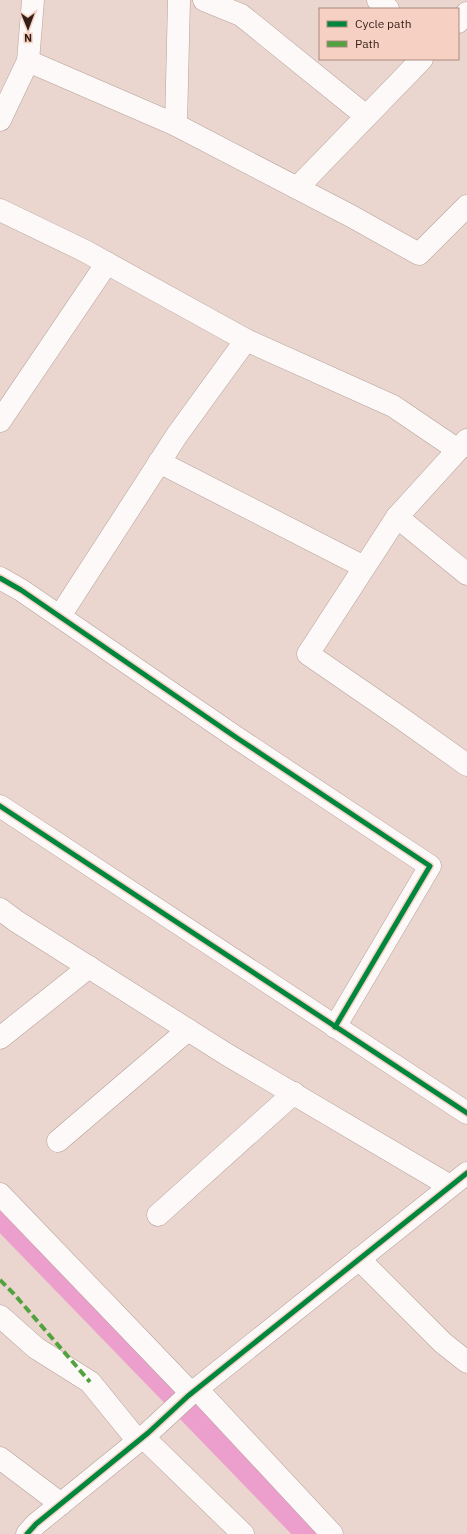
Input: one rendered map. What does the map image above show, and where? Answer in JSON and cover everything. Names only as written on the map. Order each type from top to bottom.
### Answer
[{"type":"street","points":[[0,120],[28,61],[33,0]]},
{"type":"street","points":[[176,125],[179,0]]},
{"type":"street","points":[[204,0],[241,15],[366,116]]},
{"type":"street","points":[[378,0],[387,8]]},
{"type":"street","points":[[459,21],[467,12]]},
{"type":"street","points":[[297,188],[421,60]]},
{"type":"street","points":[[28,61],[176,125],[351,216],[419,254],[467,206]]},
{"type":"street","points":[[0,210],[86,251],[246,340],[393,406],[462,445],[397,517],[308,654],[467,765]]},
{"type":"street","points":[[0,422],[107,263]]},
{"type":"street","points":[[60,616],[177,435],[246,340]]},
{"type":"street","points":[[159,462],[364,567]]},
{"type":"street","points":[[397,517],[467,574]]},
{"type":"street","points":[[0,578],[60,616],[237,738],[430,866],[335,1027]]},
{"type":"street","points":[[0,806],[467,1113]]},
{"type":"street","points":[[0,909],[16,921],[226,1054],[294,1093],[460,1183],[359,1259],[192,1393],[143,1437],[61,1504],[27,1534]]},
{"type":"street","points":[[0,1038],[89,967]]},
{"type":"street","points":[[58,1141],[188,1030]]},
{"type":"street","points":[[158,1215],[294,1093]]},
{"type":"street","points":[[0,1194],[192,1393],[332,1534]]},
{"type":"street","points":[[359,1259],[443,1343],[467,1362]]},
{"type":"street","points":[[0,1316],[36,1348],[90,1382],[143,1437],[243,1534]]},
{"type":"street","points":[[0,1458],[61,1504]]},
{"type":"waterway","points":[[0,1216],[308,1534]]},
{"type":"marked path","points":[[0,1280],[14,1294],[90,1382]]},
{"type":"cycle path","points":[[0,578],[21,590],[237,738],[430,866],[335,1027]]},
{"type":"cycle path","points":[[0,806],[467,1113]]},
{"type":"cycle path","points":[[27,1534],[36,1524],[148,1433],[188,1396],[467,1173]]}]
